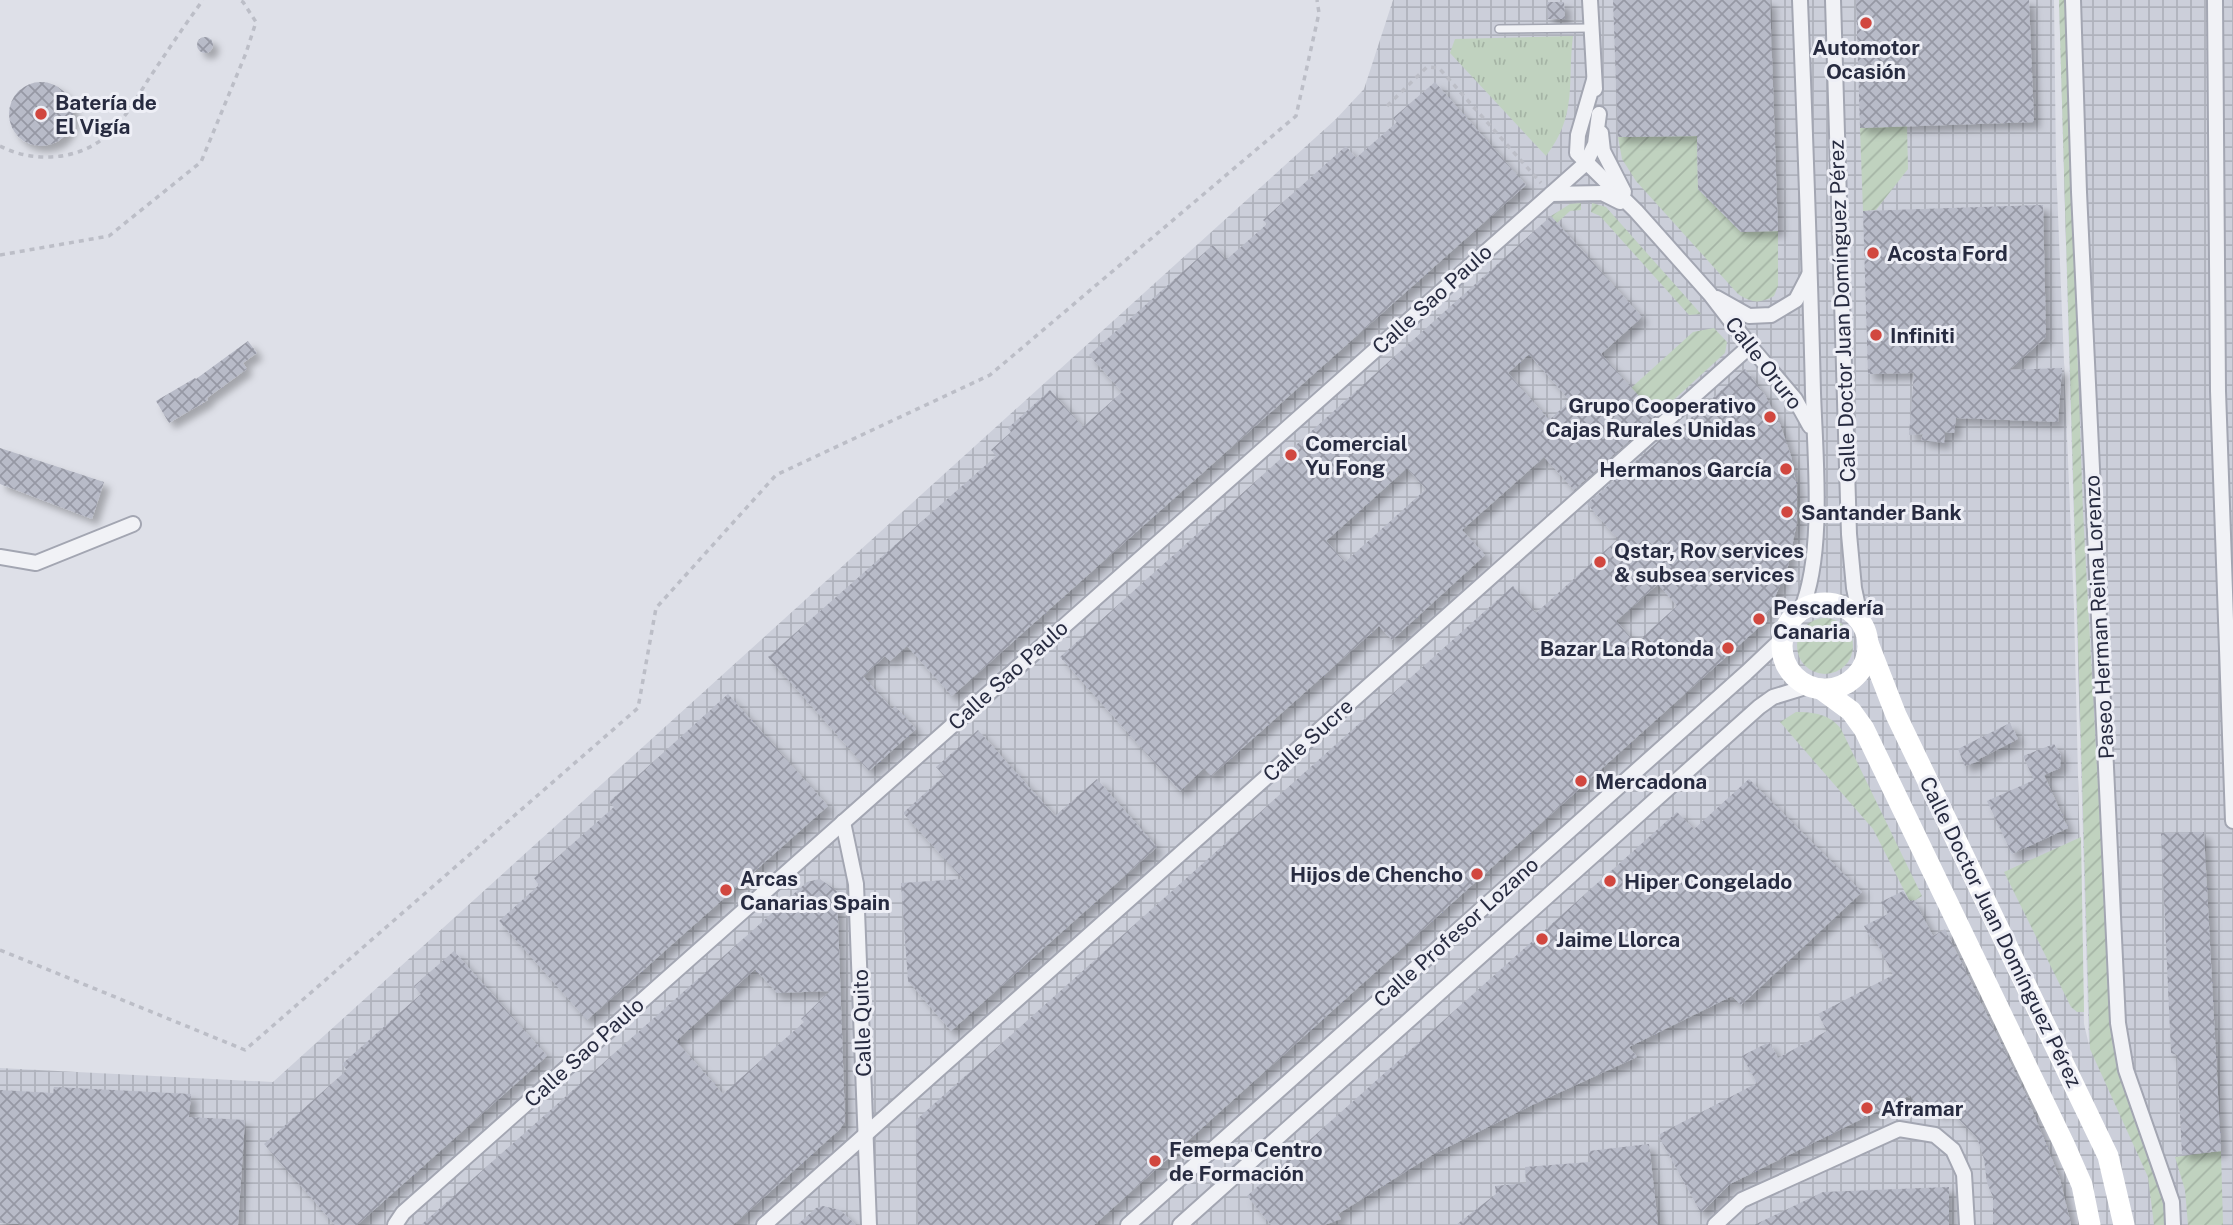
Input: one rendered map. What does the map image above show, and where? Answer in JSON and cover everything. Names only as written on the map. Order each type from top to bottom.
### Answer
[{"type":"street","points":[[1590,0],[1594,80],[1578,135],[1577,153],[1586,163],[1595,144],[1599,114]]},
{"type":"street","name":"Calle Doctor Juan Domínguez Pérez","points":[[1800,0],[1816,534],[1808,590],[1801,610]]},
{"type":"street","name":"Calle Doctor Juan Domínguez Pérez","points":[[1833,0],[1849,534],[1854,588],[1861,621]]},
{"type":"street","name":"Paseo Herman Reina Lorenzo","points":[[2073,0],[2079,191],[2118,1023],[2126,1070],[2172,1202],[2173,1225]]},
{"type":"street","points":[[2215,0],[2233,821]]},
{"type":"street","name":"Calle Oruro","points":[[1594,80],[1603,151],[1636,211]]},
{"type":"street","name":"Calle Oruro","points":[[1586,163],[1636,211],[1710,293],[1750,346],[1796,399],[1814,436]]},
{"type":"street","name":"Calle Sao Paulo","points":[[395,1225],[403,1213],[1586,163]]},
{"type":"street","name":"Calle Oruro","points":[[1551,194],[1602,193],[1636,211]]},
{"type":"street","name":"Calle Oruro","points":[[1710,293],[1749,316],[1771,315],[1796,300],[1810,274]]},
{"type":"street","name":"Calle Sucre","points":[[764,1225],[1750,346]]},
{"type":"street","points":[[0,557],[36,563],[133,524]]},
{"type":"street","points":[[1827,602],[1840,605],[1861,621],[1868,643],[1864,663],[1851,680],[1839,687],[1815,687],[1796,678],[1787,666],[1782,652],[1783,638],[1786,627],[1801,610],[1813,604],[1827,602]]},
{"type":"street","name":"Calle Profesor Lozano","points":[[1128,1225],[1783,638]]},
{"type":"street","name":"Calle Doctor Juan Domínguez Pérez","points":[[1868,643],[1896,715],[2108,1156],[2124,1225]]},
{"type":"street","name":"Calle Doctor Juan Domínguez Pérez","points":[[1815,687],[1851,711],[1864,729],[2064,1144],[2082,1185],[2090,1225]]},
{"type":"street","name":"Calle Profesor Lozano","points":[[1180,1225],[1759,707],[1773,697],[1815,687]]},
{"type":"street","name":"Calle Quito","points":[[843,822],[856,884],[869,1225]]},
{"type":"street","points":[[1715,1225],[1742,1200],[1899,1129],[1935,1135],[1954,1150],[1964,1174],[1967,1225]]},
{"type":"lane","points":[[1499,29],[1592,28]]},
{"type":"path","points":[[0,146],[13,153],[45,159],[80,151],[106,137],[129,111],[203,0]]},
{"type":"path","points":[[0,255],[109,236],[201,162],[256,22],[239,0]]},
{"type":"path","points":[[0,950],[245,1050],[638,708],[656,608],[776,475],[990,374],[1296,116],[1319,13],[1317,0]]},
{"type":"path","points":[[1387,106],[1427,67],[1439,68],[1551,194]]},
{"type":"shaded area","points":[[1393,0],[2054,0],[2056,165],[2074,609],[2084,1024],[2089,1045],[2059,0],[2233,0],[2233,1225],[0,1225],[0,1068],[273,1082],[1336,119],[1364,89]]},
{"type":"green space","points":[[2059,0],[2065,0],[2083,512],[2112,1040],[2118,1068],[2161,1191],[2166,1225],[2154,1225],[2148,1177],[2090,1049]]},
{"type":"green space","points":[[1573,36],[1567,112],[1556,141],[1546,156],[1450,53],[1455,39]]},
{"type":"green space","points":[[1907,126],[1908,169],[1876,210],[1863,211],[1860,128]]},
{"type":"green space","points":[[1697,136],[1698,189],[1741,232],[1778,231],[1778,286],[1774,296],[1769,299],[1756,301],[1738,294],[1636,181],[1622,159],[1618,137]]},
{"type":"green space","points":[[1581,203],[1581,210],[1570,211],[1557,223],[1551,216],[1570,204]]},
{"type":"green space","points":[[1592,203],[1606,207],[1701,314],[1689,315],[1600,216],[1591,212]]},
{"type":"green space","points":[[1714,328],[1727,342],[1725,353],[1656,416],[1631,388],[1693,332]]},
{"type":"green space","points":[[1825,618],[1845,626],[1853,646],[1845,666],[1825,674],[1805,666],[1797,646],[1805,626]]},
{"type":"green space","points":[[1796,712],[1821,715],[1832,720],[1841,729],[1922,896],[1914,901],[1909,900],[1873,829],[1780,722]]},
{"type":"green space","points":[[2081,837],[2084,1012],[2077,1012],[2071,1007],[2004,872]]},
{"type":"green space","points":[[2221,1151],[2223,1225],[2188,1225],[2185,1190],[2175,1157]]},
{"type":"building","points":[[1613,0],[1770,0],[1778,231],[1741,232],[1698,189],[1697,136],[1618,137]]},
{"type":"building","points":[[1856,0],[2029,0],[2034,122],[1860,128]]},
{"type":"building","points":[[1547,2],[1564,2],[1565,19],[1548,19]]},
{"type":"building","points":[[205,37],[213,45],[205,53],[197,45]]},
{"type":"building","name":"Batería de El Vigía","points":[[35,82],[47,82],[64,91],[71,102],[71,126],[64,137],[47,146],[35,146],[23,141],[14,132],[9,120],[9,108],[14,96],[23,87]]},
{"type":"building","points":[[1435,82],[1526,185],[952,696],[907,646],[890,661],[885,656],[863,676],[892,709],[895,706],[916,729],[869,771],[768,657],[996,456],[991,450],[1011,432],[1008,428],[1050,390],[1083,427],[1122,392],[1089,355],[1213,245],[1226,260],[1267,224],[1263,220],[1346,146],[1356,158],[1397,122],[1393,118]]},
{"type":"building","points":[[2043,205],[2046,337],[2009,370],[2062,368],[2058,422],[1956,418],[1954,433],[1945,432],[1944,443],[1921,440],[1923,434],[1909,435],[1914,373],[1868,374],[1863,211]]},
{"type":"building","points":[[1551,216],[1642,317],[1601,354],[1657,416],[1574,490],[1544,457],[1462,530],[1485,555],[1392,640],[1379,626],[1211,776],[1204,768],[1180,791],[1060,657]],"holes":[[[1529,354],[1570,401],[1549,420],[1508,373]],[[1407,468],[1426,489],[1345,562],[1326,541]]]},
{"type":"building","points":[[248,341],[257,353],[243,363],[247,369],[207,398],[208,400],[169,423],[156,401],[196,379]]},
{"type":"building","points":[[1745,369],[1765,395],[1780,424],[1791,456],[1797,488],[1797,522],[1788,566],[1770,609],[1757,629],[1094,1225],[918,1225],[916,1120],[1513,586],[1536,613],[1618,539],[1587,504],[1670,431],[1673,434]],"holes":[[[1658,584],[1677,606],[1636,643],[1616,621]]]},
{"type":"building","points":[[0,448],[104,482],[92,519],[0,484]]},
{"type":"building","points":[[728,694],[828,806],[587,1020],[499,921],[539,885],[534,878],[614,807],[609,802]]},
{"type":"building","points":[[2010,723],[2018,739],[1965,766],[1958,749]]},
{"type":"building","points":[[978,730],[1055,816],[1097,779],[1157,847],[951,1031],[908,981],[901,883],[963,879],[903,813],[944,776],[936,767]]},
{"type":"building","points":[[2054,744],[2061,755],[2060,768],[2044,775],[2068,828],[2012,854],[1987,801],[2034,780],[2023,756]]},
{"type":"building","points":[[1749,779],[1862,892],[1741,1005],[1732,996],[1629,1047],[1637,1057],[1432,1155],[1338,1214],[1341,1219],[1324,1225],[1271,1225],[1247,1196],[1677,812],[1694,829]]},
{"type":"building","points":[[2204,832],[2221,1151],[2182,1155],[2177,1055],[2171,1053],[2161,833]]},
{"type":"building","points":[[820,879],[837,891],[845,1121],[840,1129],[733,1225],[421,1225],[807,882]],"holes":[[[755,969],[777,993],[830,991],[801,1019],[804,1022],[723,1094],[676,1041]]]},
{"type":"building","points":[[1903,891],[1910,902],[1914,900],[1933,936],[1945,929],[2027,1097],[2060,1179],[2071,1225],[1993,1225],[1993,1197],[1987,1183],[1984,1159],[1977,1138],[1949,1109],[1940,1114],[1922,1101],[1915,1103],[1910,1095],[1730,1184],[1701,1213],[1658,1135],[1757,1083],[1742,1056],[1769,1042],[1778,1058],[1827,1031],[1818,1014],[1893,975],[1874,937],[1871,939],[1864,926],[1888,914],[1881,902]]},
{"type":"building","points":[[454,951],[547,1056],[357,1225],[335,1225],[264,1144],[347,1070],[342,1064],[421,994],[414,986]]},
{"type":"building","points":[[54,1087],[191,1094],[189,1117],[245,1120],[238,1225],[0,1223],[0,1090],[53,1093]]},
{"type":"building","points":[[1649,1144],[1658,1225],[1456,1225],[1496,1194],[1495,1186],[1526,1183],[1525,1167],[1590,1162],[1589,1151]]},
{"type":"building","points":[[1949,1187],[1949,1225],[1754,1225],[1823,1192]]},
{"type":"building","points":[[823,1206],[840,1210],[856,1225],[797,1225],[816,1208]]},
{"type":"place","name":"Automotor Ocasión","points":[[1866,23]]},
{"type":"place","name":"Batería de El Vigía","points":[[41,114]]},
{"type":"place","name":"Acosta Ford","points":[[1873,253]]},
{"type":"place","name":"Infiniti","points":[[1876,335]]},
{"type":"place","name":"Grupo Cooperativo Cajas Rurales Unidas","points":[[1770,417]]},
{"type":"place","name":"Comercial Yu Fong","points":[[1291,455]]},
{"type":"place","name":"Hermanos García","points":[[1786,469]]},
{"type":"place","name":"Santander Bank","points":[[1787,512]]},
{"type":"place","name":"Qstar, Rov services & subsea services","points":[[1600,562]]},
{"type":"place","name":"Pescadería Canaria","points":[[1759,619]]},
{"type":"place","name":"Bazar La Rotonda","points":[[1728,648]]},
{"type":"place","name":"Mercadona","points":[[1581,781]]},
{"type":"place","name":"Hijos de Chencho","points":[[1477,874]]},
{"type":"place","name":"Hiper Congelado","points":[[1610,881]]},
{"type":"place","name":"Arcas Canarias Spain","points":[[726,890]]},
{"type":"place","name":"Jaime Llorca","points":[[1542,939]]},
{"type":"place","name":"Aframar","points":[[1867,1108]]},
{"type":"place","name":"Femepa Centro de Formación","points":[[1155,1161]]}]
